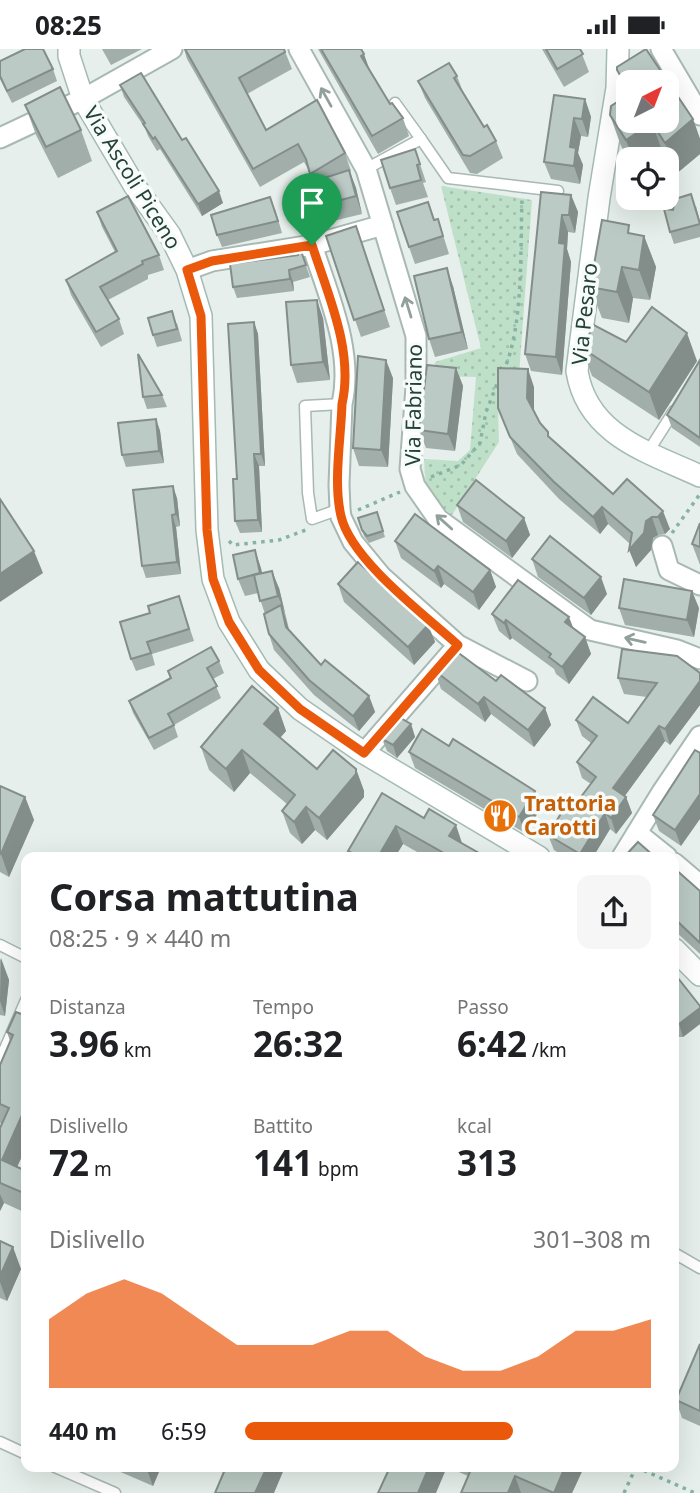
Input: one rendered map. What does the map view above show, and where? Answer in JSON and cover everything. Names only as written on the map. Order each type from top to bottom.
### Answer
[{"type":"street","name":"Via Ascoli Piceno","points":[[69,49],[83,99],[134,185],[170,235],[187,270],[201,316],[207,530],[213,579],[229,622],[259,670],[300,709],[364,753],[531,852]]},
{"type":"street","points":[[0,138],[83,99],[172,49]]},
{"type":"street","name":"Via Fabriano","points":[[299,49],[366,169],[383,225],[416,336],[416,387],[410,469],[421,482],[439,519],[590,630],[677,650],[700,659]]},
{"type":"street","points":[[607,49],[616,70]]},
{"type":"street","name":"Via Pesaro","points":[[618,49],[621,70]]},
{"type":"street","points":[[647,49],[664,60],[700,115]]},
{"type":"street","name":"Via Pesaro","points":[[616,119],[599,198],[578,371],[580,387],[591,408],[620,439],[700,476]]},
{"type":"street","points":[[187,270],[212,261],[312,245],[383,225]]},
{"type":"street","points":[[312,245],[343,347],[345,390],[342,404],[339,485],[353,542],[381,576],[458,645],[527,681]]},
{"type":"street","points":[[662,546],[669,570],[700,585]]},
{"type":"street","points":[[364,753],[458,645]]},
{"type":"street","points":[[625,852],[700,736]]},
{"type":"street","points":[[637,833],[661,852]]},
{"type":"street","points":[[679,867],[700,885]]},
{"type":"street","points":[[679,954],[700,975]]},
{"type":"lane","points":[[395,103],[448,177],[558,191]]},
{"type":"lane","points":[[366,169],[421,139]]},
{"type":"lane","points":[[648,453],[681,400]]},
{"type":"lane","points":[[342,404],[305,406],[308,493],[312,519],[344,513]]},
{"type":"lane","points":[[0,945],[21,956]]},
{"type":"lane","points":[[0,1060],[21,1012]]},
{"type":"lane","points":[[679,1256],[700,1268]]},
{"type":"lane","points":[[0,1442],[21,1452]]},
{"type":"lane","points":[[67,1472],[115,1493]]},
{"type":"path","points":[[226,538],[233,545],[279,540],[461,465],[480,443],[486,412],[507,363],[517,302],[522,187]]},
{"type":"path","points":[[662,546],[700,494]]},
{"type":"path","points":[[624,1493],[634,1472]]},
{"type":"path","points":[[647,1472],[695,1493]]},
{"type":"green space","points":[[441,186],[532,200],[519,375],[497,374],[499,442],[452,515],[429,492],[424,459],[458,461],[470,450],[476,377],[434,376],[435,362],[481,348]]},
{"type":"building","points":[[25,49],[43,49],[53,69],[7,91],[0,76],[0,61]]},
{"type":"building","points":[[185,49],[284,49],[285,52],[239,78],[266,130],[317,100],[345,153],[310,174],[298,144],[253,169]]},
{"type":"building","points":[[321,49],[361,49],[364,54],[361,56],[390,104],[392,103],[403,118],[372,136]]},
{"type":"building","points":[[546,49],[580,49],[583,54],[557,69]]},
{"type":"building","points":[[646,49],[660,70],[617,70],[617,67]]},
{"type":"building","points":[[449,63],[457,76],[454,78],[484,127],[487,125],[496,141],[470,156],[463,155],[418,81]]},
{"type":"building","points":[[141,73],[182,140],[186,138],[219,191],[198,204],[155,137],[153,139],[143,124],[145,123],[120,85]]},
{"type":"building","points":[[60,87],[81,130],[46,147],[25,105]]},
{"type":"building","points":[[554,95],[585,99],[582,119],[574,118],[570,147],[576,148],[574,166],[544,162]]},
{"type":"building","points":[[679,98],[693,119],[679,131]]},
{"type":"building","points":[[616,103],[616,124],[610,115],[611,106]]},
{"type":"building","points":[[622,133],[637,133],[626,140]]},
{"type":"building","points":[[658,133],[677,133],[665,143]]},
{"type":"building","points":[[415,149],[421,180],[390,188],[381,160]]},
{"type":"building","points":[[349,170],[356,196],[318,206],[312,182]]},
{"type":"building","points":[[541,192],[571,195],[569,215],[562,215],[559,243],[565,244],[556,357],[525,354]]},
{"type":"building","points":[[691,194],[700,224],[670,232],[664,210],[679,210],[679,198]]},
{"type":"building","points":[[128,196],[159,255],[142,261],[143,264],[100,287],[119,319],[96,332],[66,280],[117,251],[97,212]]},
{"type":"building","points":[[270,197],[278,221],[217,235],[211,215]]},
{"type":"building","points":[[428,202],[434,220],[438,219],[443,236],[409,247],[397,212]]},
{"type":"building","points":[[602,220],[629,225],[628,233],[644,236],[639,270],[622,267],[617,292],[590,287]]},
{"type":"building","points":[[356,226],[384,310],[354,320],[326,236]]},
{"type":"building","points":[[301,251],[306,265],[289,270],[290,279],[233,287],[230,264],[298,255]]},
{"type":"building","points":[[447,268],[462,332],[429,339],[414,276]]},
{"type":"building","points":[[317,300],[323,362],[291,365],[286,302]]},
{"type":"building","points":[[652,307],[687,333],[649,392],[582,348],[594,325],[626,342]]},
{"type":"building","points":[[172,311],[177,329],[153,335],[148,318]]},
{"type":"building","points":[[254,322],[261,454],[254,454],[258,520],[235,521],[233,479],[237,479],[228,324]]},
{"type":"building","points":[[138,354],[162,395],[143,397]]},
{"type":"building","points":[[358,356],[386,360],[381,450],[353,448]]},
{"type":"building","points":[[700,360],[700,438],[667,415]]},
{"type":"building","points":[[427,365],[456,368],[448,434],[419,430]]},
{"type":"building","points":[[498,368],[528,369],[527,398],[548,436],[613,494],[627,479],[663,511],[658,517],[646,521],[644,533],[629,550],[632,533],[602,507],[593,517],[510,437],[498,408]]},
{"type":"building","points":[[156,419],[159,451],[122,455],[118,423]]},
{"type":"building","points":[[476,480],[524,518],[506,541],[457,505]]},
{"type":"building","points":[[173,486],[176,514],[172,515],[177,562],[142,566],[133,490]]},
{"type":"building","points":[[0,499],[34,551],[0,574]]},
{"type":"building","points":[[377,512],[383,531],[367,536],[358,518]]},
{"type":"building","points":[[415,514],[490,570],[473,592],[438,566],[434,571],[395,541]]},
{"type":"building","points":[[700,523],[700,547],[692,544]]},
{"type":"building","points":[[550,536],[601,577],[584,598],[532,559]]},
{"type":"building","points":[[255,550],[260,573],[238,579],[233,555]]},
{"type":"building","points":[[358,562],[428,625],[408,647],[338,584]]},
{"type":"building","points":[[272,571],[278,596],[260,601],[254,575]]},
{"type":"building","points":[[624,579],[692,591],[687,620],[619,608]]},
{"type":"building","points":[[518,580],[569,617],[565,622],[585,637],[562,667],[549,657],[551,654],[506,620],[504,623],[492,614]]},
{"type":"building","points":[[179,596],[189,629],[147,642],[151,653],[131,659],[120,622],[150,613],[148,606]]},
{"type":"building","points":[[281,605],[286,627],[321,665],[325,660],[369,696],[353,716],[309,680],[269,634],[264,614]]},
{"type":"building","points":[[211,647],[219,661],[207,668],[217,686],[168,714],[174,725],[149,738],[129,701],[171,678],[168,671]]},
{"type":"building","points":[[452,648],[496,681],[501,675],[545,708],[528,730],[484,697],[478,704],[435,671]]},
{"type":"building","points":[[622,649],[677,656],[700,673],[700,681],[665,729],[659,726],[613,788],[626,797],[611,818],[605,813],[581,852],[577,852],[548,835],[568,802],[574,806],[596,777],[577,762],[597,736],[576,720],[593,697],[628,723],[657,683],[618,678]]},
{"type":"building","points":[[252,686],[278,708],[264,724],[317,769],[333,750],[356,769],[356,774],[319,818],[306,807],[294,822],[282,811],[295,795],[242,750],[226,769],[201,747]]},
{"type":"building","points":[[397,716],[411,724],[393,745],[382,739]]},
{"type":"building","points":[[422,729],[449,746],[453,739],[535,791],[519,817],[409,752]]},
{"type":"building","points":[[695,750],[700,753],[700,794],[675,830],[653,815]]},
{"type":"building","points":[[0,786],[25,797],[1,854],[0,853]]},
{"type":"building","points":[[382,793],[424,818],[429,809],[456,825],[449,836],[477,852],[442,852],[396,826],[381,852],[348,851]]},
{"type":"building","points":[[638,842],[649,852],[629,852]]},
{"type":"building","points":[[679,872],[700,891],[700,943],[679,923]]},
{"type":"building","points":[[679,979],[700,1006],[679,1024]]},
{"type":"building","points":[[16,1012],[21,1014],[21,1117],[2,1160],[21,1169],[21,1192],[0,1183],[0,1128],[9,1108],[0,1104],[0,1065],[13,1035],[7,1032]]},
{"type":"building","points":[[0,1241],[13,1247],[0,1276]]},
{"type":"building","points":[[700,1344],[700,1411],[679,1401],[679,1393]]},
{"type":"building","points":[[224,1472],[265,1472],[255,1493],[215,1493]]},
{"type":"building","points":[[388,1472],[427,1472],[418,1493],[378,1493]]},
{"type":"building","points":[[470,1472],[563,1472],[554,1493],[515,1476],[508,1493],[461,1493]]},
{"type":"place","name":"Trattoria Carotti","points":[[500,816]]},
{"type":"route","points":[[312,245],[343,347],[345,390],[342,404],[339,485],[341,517],[353,542],[381,576],[458,645],[364,753],[300,709],[259,670],[229,622],[213,579],[207,530],[201,316],[187,270],[212,261],[312,245]]}]
